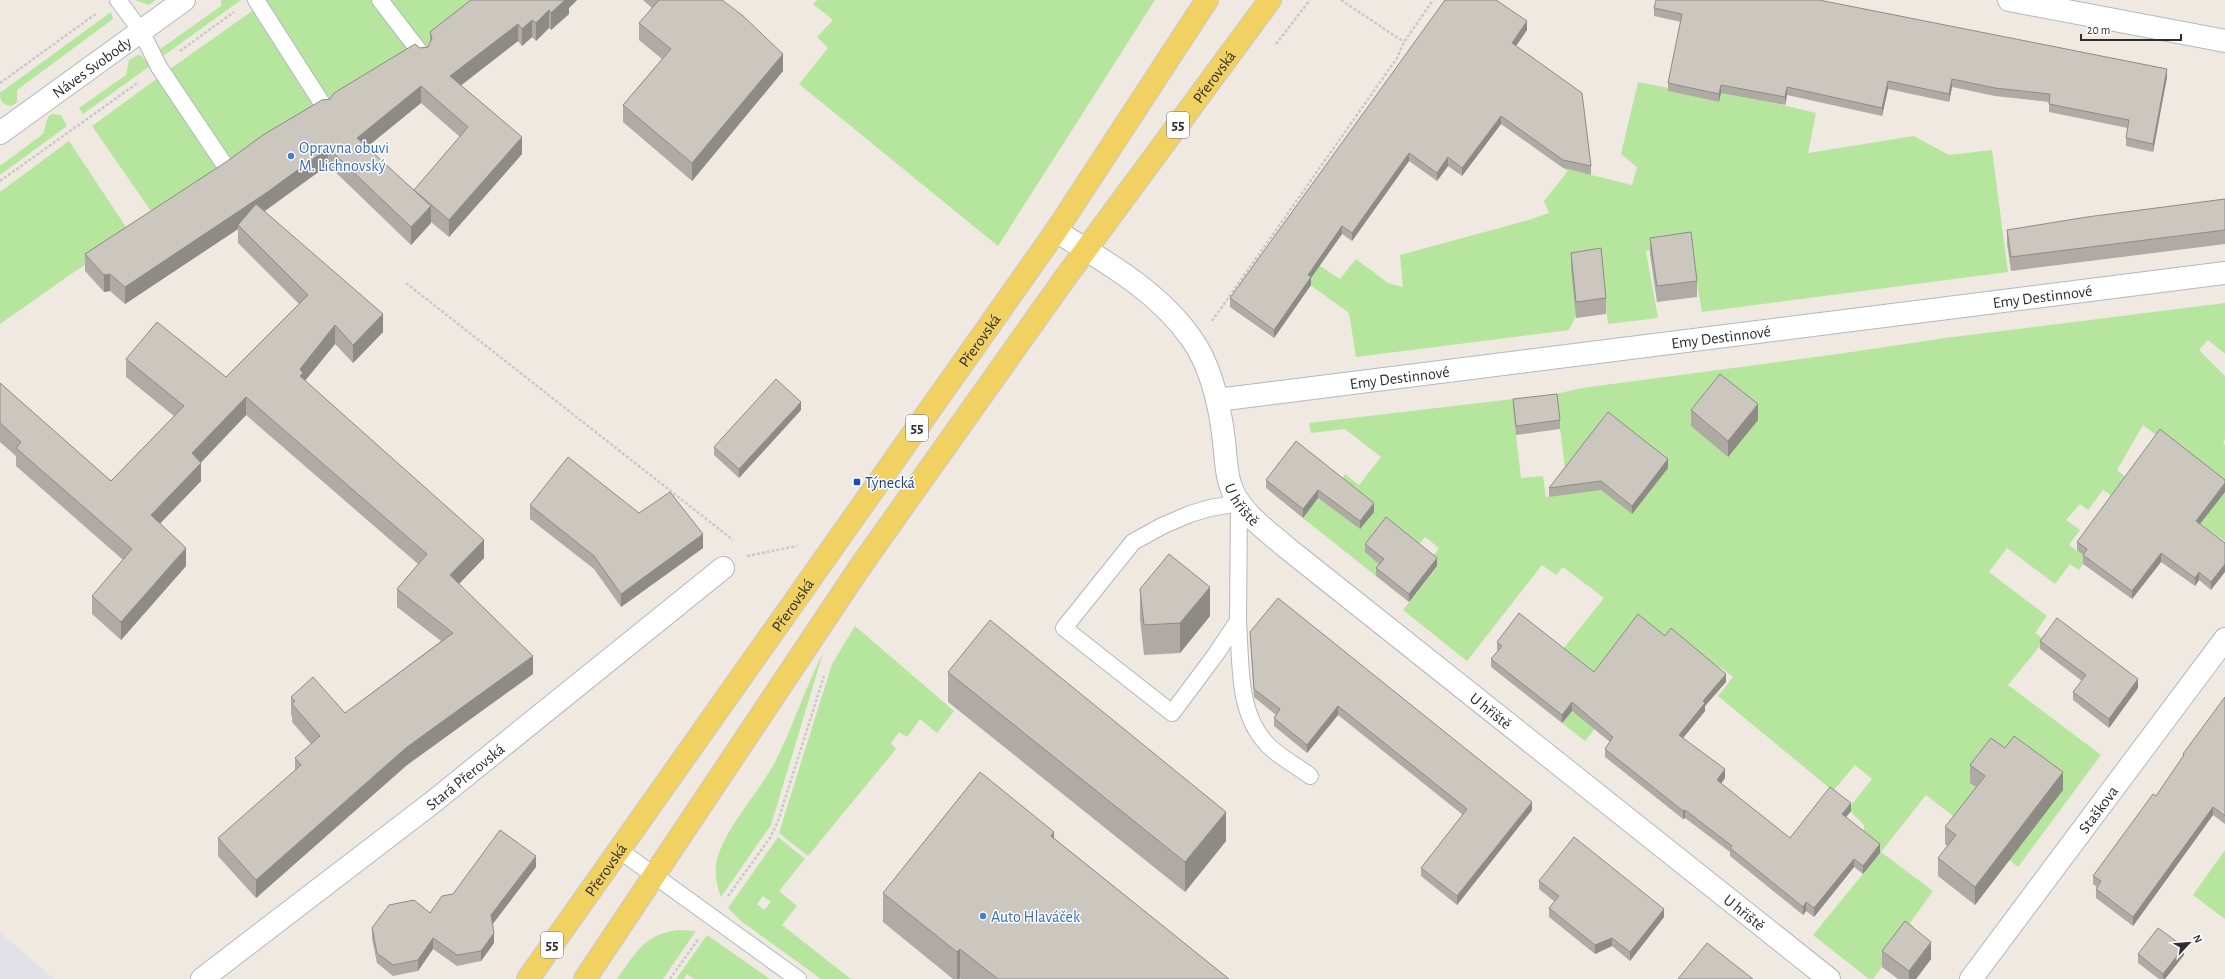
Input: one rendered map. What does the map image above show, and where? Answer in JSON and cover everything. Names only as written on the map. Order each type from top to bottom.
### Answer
[{"type":"main road","name":"Přerovská","points":[[528,979],[1056,231],[1207,0]]},
{"type":"main road","name":"Přerovská","points":[[584,979],[827,613],[1086,250],[1270,0]]},
{"type":"street","name":"Náves Svobody","points":[[0,133],[184,0]]},
{"type":"street","points":[[2009,0],[2225,41]]},
{"type":"street","points":[[1056,231],[1108,263],[1145,290],[1170,314],[1191,338],[1206,366],[1217,400]]},
{"type":"street","name":"Emy Destinnové","points":[[1217,400],[2225,273]]},
{"type":"street","name":"U hřiště","points":[[1217,400],[1228,479],[1239,503],[1254,519],[1287,548],[1829,979]]},
{"type":"street","name":"Stará Přerovská","points":[[202,979],[433,802],[724,568]]},
{"type":"street","name":"Staškova","points":[[1971,979],[2225,639]]},
{"type":"lane","points":[[118,0],[141,31],[159,67],[224,164]]},
{"type":"lane","points":[[256,0],[325,108]]},
{"type":"lane","points":[[380,0],[423,56]]},
{"type":"lane","points":[[1238,621],[1216,654],[1172,713],[1064,628],[1133,542],[1162,526],[1190,514],[1239,503],[1238,621],[1244,698],[1254,727],[1266,744],[1310,776]]},
{"type":"lane","points":[[619,850],[798,979]]},
{"type":"path","points":[[1271,50],[1310,0]]},
{"type":"path","points":[[1341,0],[1404,42]]},
{"type":"path","points":[[1191,338],[1212,321],[1397,58],[1404,42],[1433,0]]},
{"type":"path","points":[[0,83],[102,9]]},
{"type":"path","points":[[0,181],[239,9]]},
{"type":"path","points":[[406,283],[738,544]]},
{"type":"path","points":[[724,568],[751,554],[793,548],[800,545]]},
{"type":"path","points":[[744,549],[751,554]]},
{"type":"path","points":[[724,903],[774,830],[825,672]]},
{"type":"path","points":[[670,979],[701,935]]},
{"type":"shaded area","points":[[0,932],[54,979],[0,979]]},
{"type":"green space","points":[[135,0],[156,0],[149,5]]},
{"type":"green space","points":[[221,0],[241,0],[163,56],[159,50],[221,6]]},
{"type":"green space","points":[[265,0],[373,0],[419,56],[330,107]]},
{"type":"green space","points":[[388,0],[489,0],[428,49]]},
{"type":"green space","points":[[817,0],[1155,0],[998,246],[799,84],[828,48],[817,37],[833,20],[813,4]]},
{"type":"green space","points":[[255,9],[318,108],[234,163],[170,69]]},
{"type":"green space","points":[[111,12],[113,19],[17,90],[17,102],[12,106],[6,105],[3,102],[0,93]]},
{"type":"green space","points":[[138,55],[142,56],[150,66],[83,114],[79,108],[126,75],[129,60]]},
{"type":"green space","points":[[1727,62],[1765,101],[1816,113],[1808,153],[1914,136],[1949,155],[1992,150],[2008,272],[1702,312],[1691,249],[1693,245],[1646,251],[1658,318],[1608,324],[1601,265],[1569,330],[1356,357],[1349,313],[1268,254],[1293,248],[1340,279],[1356,259],[1388,283],[1403,287],[1400,255],[1529,220],[1549,213],[1544,201],[1568,171],[1563,168],[1632,185],[1637,167],[1621,154],[1638,82],[1669,88],[1668,91],[1719,102]]},
{"type":"green space","points":[[158,78],[220,172],[153,214],[92,126]]},
{"type":"green space","points":[[52,114],[61,115],[67,126],[0,175],[0,166],[43,134],[48,117]]},
{"type":"green space","points":[[69,141],[132,236],[74,272],[0,324],[0,192]]},
{"type":"green space","points":[[2225,303],[2225,354],[2208,340],[2199,350],[2225,376],[2225,439],[2223,443],[2225,445],[2225,488],[2143,425],[2117,470],[2127,478],[2114,497],[2103,490],[2088,510],[2080,504],[2066,520],[2080,530],[2069,545],[2087,558],[2079,570],[2070,564],[2055,584],[2007,548],[1989,572],[2047,616],[2035,633],[2045,640],[2008,685],[2101,755],[2018,867],[1926,795],[1881,852],[1933,891],[1910,923],[1913,926],[1873,979],[1869,979],[1813,935],[1880,853],[1863,839],[1864,825],[1848,809],[1872,779],[1855,765],[1833,791],[1718,696],[1733,677],[1721,668],[1697,655],[1671,634],[1585,741],[1562,723],[1593,681],[1559,654],[1604,598],[1563,567],[1556,575],[1542,565],[1467,661],[1403,610],[1437,567],[1430,561],[1439,548],[1425,537],[1415,549],[1384,567],[1376,576],[1303,518],[1318,498],[1339,484],[1345,474],[1359,485],[1381,457],[1345,429],[1311,433],[1309,423],[1556,394],[1582,388],[1845,353],[1945,338]],"holes":[[[1557,403],[1568,494],[1546,497],[1543,476],[1521,478],[1513,408]]]},
{"type":"green space","points":[[2225,492],[2225,541],[2200,524]]},
{"type":"green space","points":[[855,626],[954,711],[937,733],[920,719],[907,737],[899,732],[891,743],[896,749],[808,856],[779,833],[832,664]]},
{"type":"green space","points":[[823,653],[771,825],[721,897],[716,875],[716,864],[724,841],[737,818],[761,785],[775,762]]},
{"type":"green space","points":[[778,837],[805,859],[779,891],[797,906],[782,925],[851,979],[821,979],[741,921],[728,908]],"holes":[[[763,896],[771,902],[764,910],[757,904]]]},
{"type":"green space","points":[[2225,850],[2225,919],[2193,895]]},
{"type":"green space","points":[[679,930],[696,931],[663,979],[617,979],[636,953],[649,940],[667,932]]},
{"type":"green space","points":[[707,935],[770,979],[694,979],[687,974],[684,979],[676,979]]},
{"type":"building","points":[[471,0],[565,0],[551,13],[549,10],[536,23],[532,20],[522,29],[518,24],[450,76],[522,137],[449,220],[414,190],[468,127],[421,86],[357,138],[431,206],[411,227],[328,148],[266,193],[125,287],[110,274],[104,275],[85,254],[226,162],[263,135],[322,100],[330,99],[334,93],[415,44],[420,48],[428,47],[432,38],[430,32]]},
{"type":"building","points":[[659,0],[722,0],[742,15],[783,54],[692,163],[623,105],[671,49],[639,23]]},
{"type":"building","points":[[1445,0],[1496,0],[1527,21],[1512,43],[1582,93],[1591,166],[1563,160],[1501,116],[1462,168],[1448,157],[1437,173],[1409,153],[1352,233],[1342,226],[1308,275],[1311,277],[1274,330],[1230,298]]},
{"type":"building","points":[[1656,0],[1819,0],[2167,69],[2153,144],[2126,138],[2129,120],[2049,104],[2050,94],[1995,88],[1952,79],[1949,94],[1888,81],[1882,108],[1787,87],[1785,97],[1721,85],[1719,94],[1668,83],[1682,14],[1654,8]]},
{"type":"building","points":[[2225,199],[2225,230],[2011,257],[2007,230],[2087,217]]},
{"type":"building","points":[[256,204],[383,314],[353,345],[335,325],[300,369],[303,373],[300,376],[484,540],[450,575],[533,656],[407,747],[256,880],[218,838],[301,765],[295,758],[320,736],[292,704],[295,701],[291,697],[313,677],[345,713],[453,633],[397,589],[427,554],[246,397],[192,453],[201,463],[151,515],[186,548],[121,622],[92,596],[132,549],[16,448],[21,442],[0,423],[0,383],[111,481],[184,406],[126,359],[157,322],[226,377],[308,295],[238,225]]},
{"type":"building","points":[[1691,232],[1697,281],[1657,286],[1650,238]]},
{"type":"building","points":[[1601,248],[1606,298],[1576,302],[1571,253]]},
{"type":"building","points":[[1720,374],[1758,404],[1728,441],[1691,410]]},
{"type":"building","points":[[776,379],[801,402],[739,469],[714,447]]},
{"type":"building","points":[[1557,394],[1560,420],[1516,426],[1513,399]]},
{"type":"building","points":[[1608,412],[1668,459],[1632,506],[1601,481],[1549,488]]},
{"type":"building","points":[[2160,429],[2225,480],[2225,483],[2196,521],[2225,543],[2225,564],[2211,582],[2199,572],[2195,578],[2161,553],[2132,591],[2083,555],[2087,549],[2077,542]]},
{"type":"building","points":[[1296,441],[1374,503],[1360,521],[1318,490],[1303,509],[1266,480]]},
{"type":"building","points":[[568,457],[639,513],[670,492],[703,534],[621,594],[594,556],[530,505]]},
{"type":"building","points":[[1386,517],[1437,558],[1409,594],[1376,568],[1384,559],[1365,544]]},
{"type":"building","points":[[1169,554],[1210,587],[1180,623],[1144,625],[1140,589]]},
{"type":"building","points":[[1278,598],[1532,802],[1457,896],[1421,868],[1467,809],[1338,706],[1307,745],[1274,718],[1280,709],[1254,689],[1250,632]]},
{"type":"building","points":[[1519,613],[1594,672],[1638,614],[1665,636],[1671,628],[1726,674],[1703,701],[1705,703],[1679,735],[1725,769],[1717,780],[1790,838],[1830,787],[1851,803],[1842,814],[1880,844],[1863,866],[1854,859],[1814,908],[1806,902],[1803,907],[1730,848],[1732,846],[1685,810],[1683,811],[1605,749],[1613,737],[1572,702],[1562,715],[1491,659],[1502,646],[1497,642]]},
{"type":"building","points":[[2057,618],[2138,679],[2109,719],[2073,692],[2086,675],[2040,641]]},
{"type":"building","points":[[990,620],[1226,812],[1185,862],[948,672]]},
{"type":"building","points":[[2225,697],[2225,816],[2213,807],[2133,917],[2096,889],[2101,881],[2093,876],[2153,794],[2156,796],[2184,755],[2183,754]]},
{"type":"building","points":[[2014,736],[2063,772],[1975,887],[1938,858],[1956,835],[1945,827],[1985,776],[1970,765],[1991,738],[2005,748]]},
{"type":"building","points":[[980,772],[1054,832],[1051,836],[1229,979],[998,979],[960,949],[957,952],[883,893]]},
{"type":"building","points":[[500,830],[536,856],[491,915],[494,933],[481,951],[457,955],[433,938],[418,960],[393,965],[377,953],[372,928],[389,905],[414,900],[430,913],[442,896],[453,894]]},
{"type":"building","points":[[1574,837],[1664,909],[1630,952],[1612,938],[1595,945],[1549,908],[1559,896],[1539,881]]},
{"type":"building","points":[[1905,921],[1931,942],[1909,971],[1882,951]]},
{"type":"building","points":[[2158,928],[2184,947],[2163,974],[2138,954]]},
{"type":"building","points":[[1707,943],[1753,979],[1678,979]]},
{"type":"place","name":"Opravna obuvi M. Lichnovský","points":[[291,156]]},
{"type":"place","name":"Týnecká","points":[[857,482]]},
{"type":"place","name":"Auto Hlaváček","points":[[983,916]]}]
